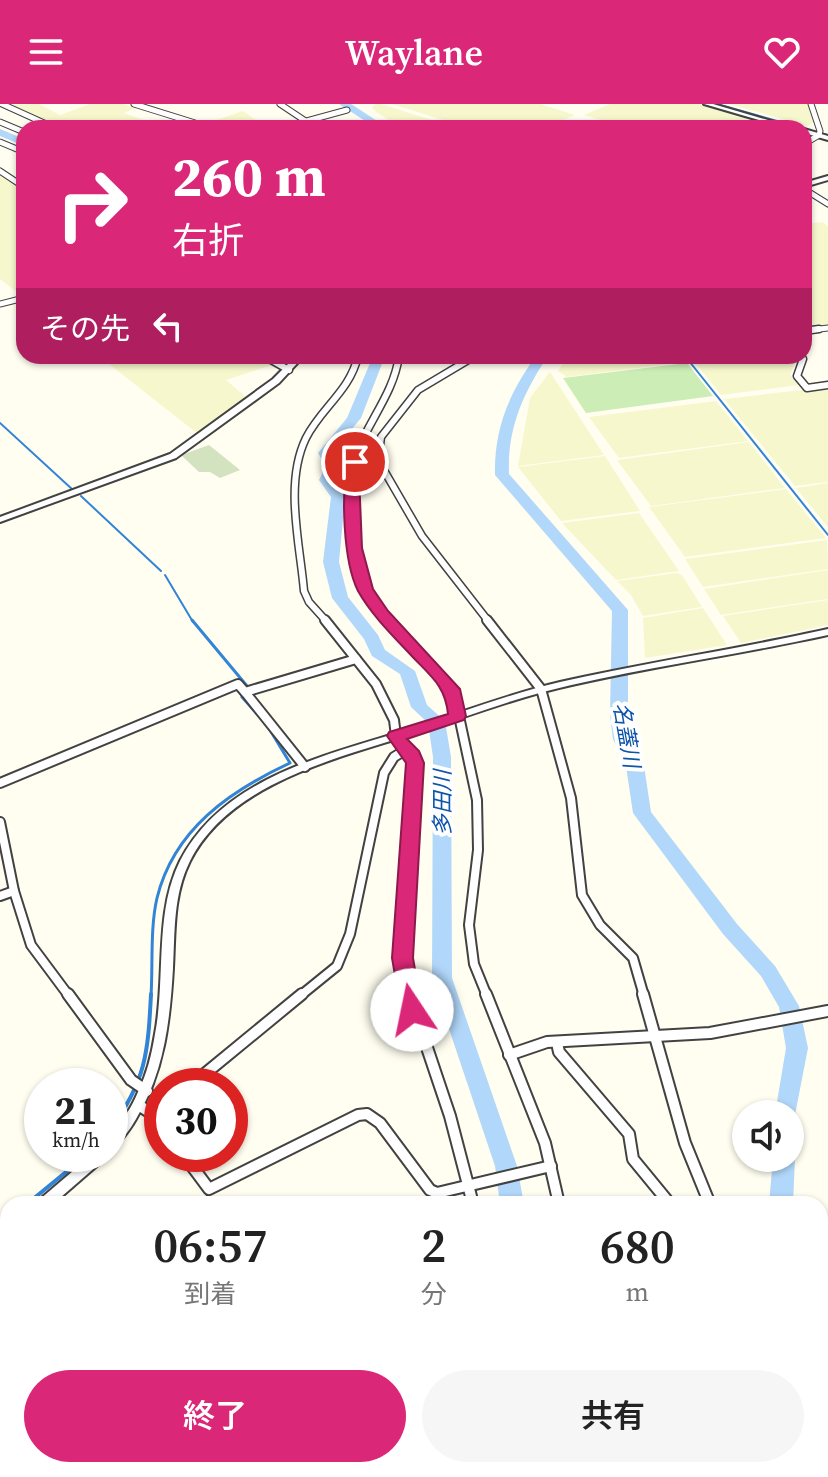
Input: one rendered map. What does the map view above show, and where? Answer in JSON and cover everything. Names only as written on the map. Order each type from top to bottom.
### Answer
[{"type":"street","points":[[2,104],[37,120]]},
{"type":"street","points":[[134,104],[185,120]]},
{"type":"street","points":[[280,104],[304,120]]},
{"type":"street","points":[[707,104],[764,120]]},
{"type":"street","points":[[811,104],[819,134]]},
{"type":"street","points":[[314,120],[347,110]]},
{"type":"street","points":[[0,122],[16,129]]},
{"type":"street","points":[[0,132],[12,128]]},
{"type":"street","points":[[812,133],[828,138]]},
{"type":"street","points":[[812,139],[819,134]]},
{"type":"street","points":[[278,364],[289,370]]},
{"type":"street","points":[[0,520],[159,464],[294,364]]},
{"type":"street","points":[[355,364],[349,383],[305,440],[298,467],[304,591],[309,602],[356,659],[393,713],[400,735],[415,763],[403,958],[406,989],[422,1044],[450,1116],[471,1196]]},
{"type":"street","points":[[398,364],[396,377],[356,454],[352,475],[354,548],[365,589],[383,614],[454,693],[455,717],[477,800],[478,850],[469,925],[471,945],[480,983],[545,1143],[546,1167],[556,1196]]},
{"type":"street","points":[[462,364],[418,390],[381,437],[378,460],[422,536],[541,689],[571,798],[582,895],[594,917],[633,958],[685,1143],[706,1196]]},
{"type":"street","points":[[801,364],[797,376],[807,388],[828,385]]},
{"type":"street","points":[[128,1122],[140,1106],[141,1087],[160,1055],[171,903],[183,861],[205,831],[253,791],[305,767],[541,689],[828,632]]},
{"type":"street","points":[[245,692],[356,659]]},
{"type":"street","points":[[0,783],[238,684],[305,767]]},
{"type":"street","points":[[212,1068],[337,966],[350,934],[384,773],[394,757],[407,749]]},
{"type":"street","points":[[0,822],[14,891],[31,945],[141,1087]]},
{"type":"street","points":[[0,896],[14,891]]},
{"type":"street","points":[[509,1055],[547,1042],[657,1038],[731,1030],[828,1011]]},
{"type":"street","points":[[557,1043],[559,1052],[629,1134],[633,1159],[663,1196]]},
{"type":"street","points":[[140,1106],[144,1107]]},
{"type":"street","points":[[248,1170],[358,1115],[367,1114],[380,1123],[430,1190],[437,1193],[546,1167]]},
{"type":"street","points":[[53,1196],[81,1172]]},
{"type":"street","points":[[196,1172],[209,1189],[243,1172]]},
{"type":"green space","points":[[39,104],[60,115],[90,104],[122,104],[136,108],[124,113],[144,120],[43,120],[7,105]]},
{"type":"green space","points":[[381,104],[432,120],[389,120],[372,107]]},
{"type":"green space","points":[[392,104],[540,104],[575,115],[563,120],[443,120]]},
{"type":"green space","points":[[610,104],[700,104],[749,118],[601,120],[584,115]]},
{"type":"green space","points":[[729,104],[808,104],[814,122],[786,120]]},
{"type":"green space","points":[[243,111],[256,120],[217,120]]},
{"type":"green space","points":[[0,173],[16,184],[16,291],[0,279]]},
{"type":"green space","points":[[823,222],[828,227],[828,325],[812,327],[812,223]]},
{"type":"green space","points":[[109,364],[272,365],[226,380],[247,398],[198,434]]},
{"type":"green space","points":[[563,364],[670,364],[567,377],[558,371]]},
{"type":"green space","points":[[688,364],[713,396],[586,413],[563,378]]},
{"type":"green space","points":[[696,364],[795,364],[790,375],[799,385],[721,395]]},
{"type":"green space","points":[[550,372],[604,455],[518,466],[530,398]]},
{"type":"green space","points":[[828,387],[828,482],[795,486],[724,399]]},
{"type":"green space","points":[[716,401],[748,441],[619,458],[589,417]]},
{"type":"green space","points":[[749,442],[785,488],[651,506],[617,460]]},
{"type":"green space","points":[[209,445],[240,470],[220,478],[210,472],[199,472],[181,455]]},
{"type":"green space","points":[[605,456],[640,511],[561,521],[518,467]]},
{"type":"green space","points":[[828,483],[828,527],[796,488]]},
{"type":"green space","points":[[786,489],[826,538],[685,557],[649,507]]},
{"type":"green space","points":[[639,513],[679,571],[616,580],[562,523]]},
{"type":"green space","points":[[827,540],[828,569],[703,587],[685,559]]},
{"type":"green space","points":[[828,570],[828,599],[721,615],[704,589]]},
{"type":"green space","points":[[677,573],[682,575],[702,607],[643,616],[631,595],[617,581]]},
{"type":"green space","points":[[828,600],[828,625],[741,643],[723,616]]},
{"type":"green space","points":[[703,608],[727,645],[645,658],[643,618]]},
{"type":"waterway","name":"名蓋川","points":[[344,104],[370,120]]},
{"type":"waterway","points":[[717,104],[774,120]]},
{"type":"waterway","points":[[812,131],[828,135]]},
{"type":"waterway","name":"多田川","points":[[0,132],[16,139]]},
{"type":"waterway","name":"多田川","points":[[376,364],[354,418],[325,453],[333,466],[326,480],[338,497],[331,562],[340,598],[372,638],[378,653],[407,671],[419,707],[436,721],[442,757],[442,978],[506,1166],[511,1196]]},
{"type":"waterway","name":"名蓋川","points":[[537,364],[510,412],[503,442],[502,475],[620,610],[619,715],[622,739],[635,766],[642,813],[730,929],[768,971],[789,1006],[797,1048],[788,1100]]},
{"type":"waterway","points":[[691,364],[828,535]]},
{"type":"waterway","points":[[0,423],[73,490]]},
{"type":"waterway","points":[[81,496],[161,571]]},
{"type":"waterway","points":[[165,575],[193,622]]},
{"type":"waterway","points":[[192,620],[247,686]]},
{"type":"waterway","points":[[151,996],[157,898],[177,852],[207,815],[226,800],[290,763],[267,725],[242,697]]},
{"type":"waterway","points":[[128,1102],[143,1066],[151,994]]},
{"type":"waterway","points":[[37,1196],[66,1172]]},
{"type":"waterway","name":"名蓋川","points":[[782,1196],[783,1172]]},
{"type":"route","points":[[355,462],[352,475],[354,548],[365,589],[383,614],[454,693],[457,716],[396,736],[415,763],[403,958],[412,1010]]}]
